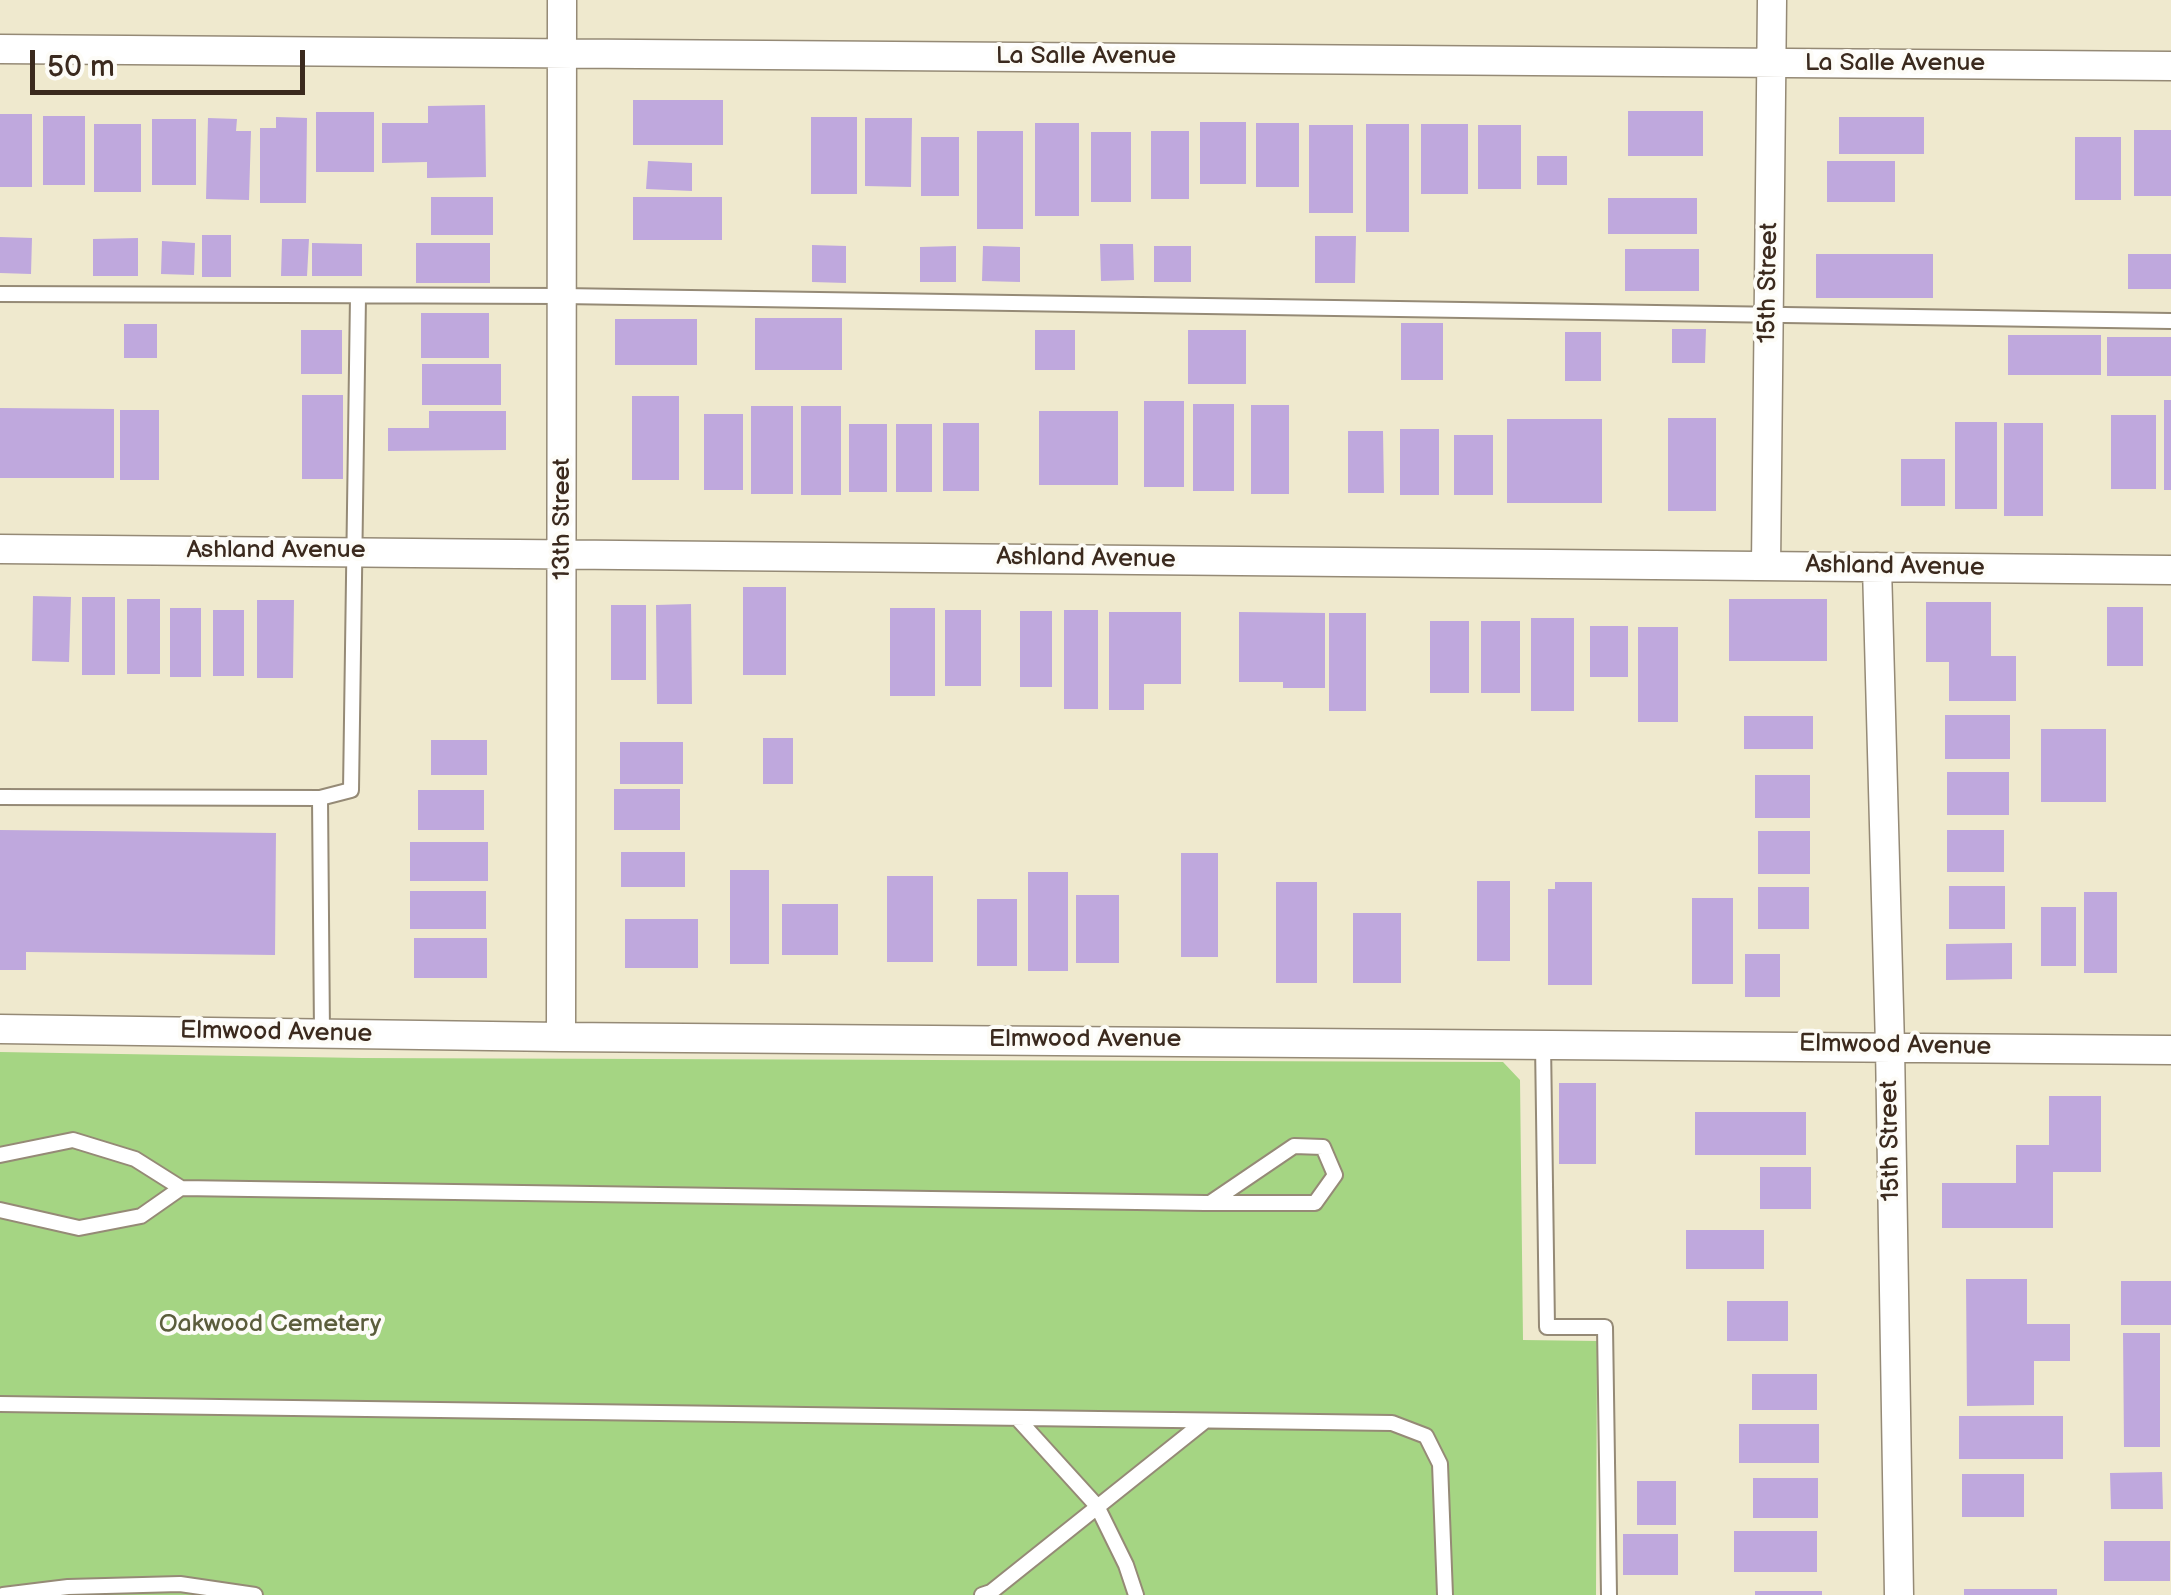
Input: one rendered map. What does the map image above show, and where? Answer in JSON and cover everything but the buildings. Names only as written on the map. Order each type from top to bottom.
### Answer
[{"type":"street","name":"13th Street","points":[[561,1037],[562,0]]},
{"type":"street","name":"15th Street","points":[[1766,566],[1772,0]]},
{"type":"street","name":"La Salle Avenue","points":[[0,50],[2171,66]]},
{"type":"street","name":"Ashland Avenue","points":[[0,549],[2171,570]]},
{"type":"street","name":"15th Street","points":[[1877,568],[1899,1595]]},
{"type":"street","name":"Elmwood Avenue","points":[[0,1029],[2171,1050]]},
{"type":"lane","points":[[0,294],[562,296],[2171,321]]},
{"type":"lane","points":[[0,796],[320,798],[351,790],[358,296]]},
{"type":"lane","points":[[320,798],[322,1034]]},
{"type":"lane","points":[[1543,1043],[1547,1327],[1605,1327],[1609,1595]]},
{"type":"lane","points":[[0,1155],[72,1140],[135,1159],[181,1188],[1210,1203],[1315,1203],[1335,1174],[1324,1147],[1294,1146],[1210,1203]]},
{"type":"lane","points":[[0,1210],[79,1228],[141,1216],[181,1188]]},
{"type":"lane","points":[[0,1404],[1392,1423],[1426,1436],[1440,1464],[1445,1595]]},
{"type":"lane","points":[[1017,1418],[1098,1506],[1136,1595]]},
{"type":"lane","points":[[982,1595],[991,1592],[1205,1421]]},
{"type":"lane","points":[[3,1595],[68,1587],[180,1584],[254,1595]]},
{"type":"green space","name":"Oakwood Cemetery","points":[[0,1052],[362,1058],[1503,1062],[1520,1080],[1523,1340],[1597,1341],[1596,1595],[0,1595]]}]
